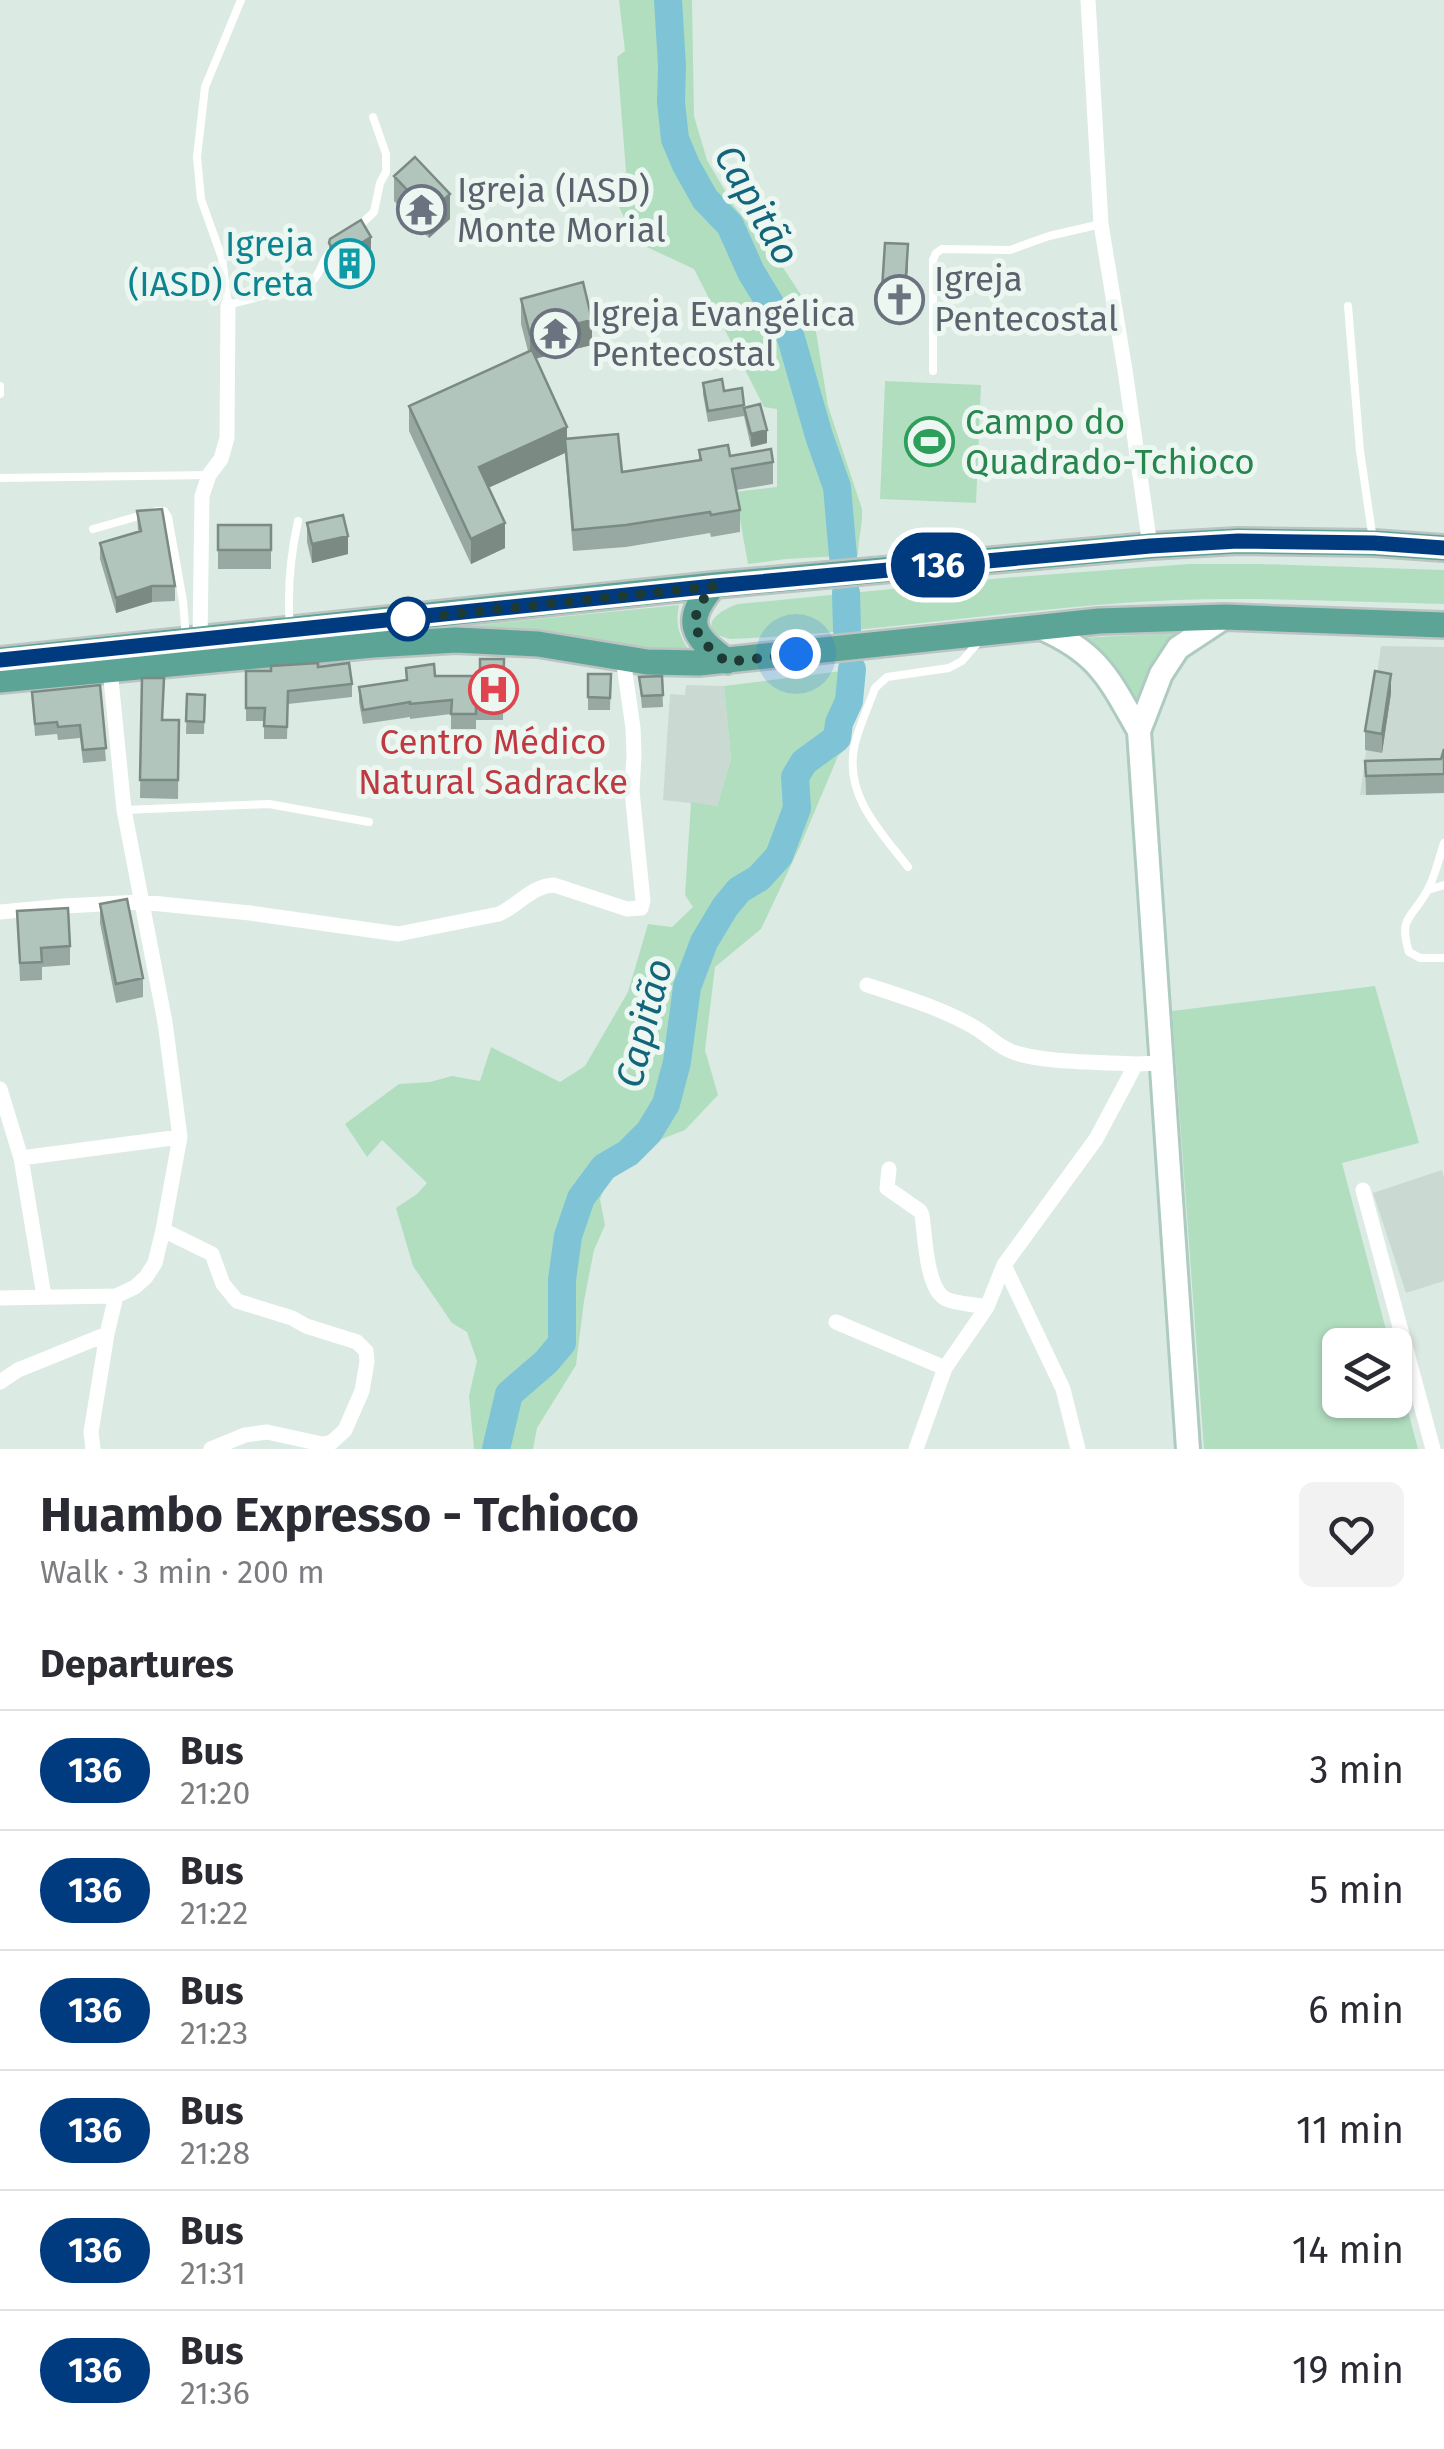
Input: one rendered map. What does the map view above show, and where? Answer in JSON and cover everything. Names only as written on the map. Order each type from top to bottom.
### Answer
[{"type":"main road","points":[[0,660],[714,586],[1150,546],[1238,541],[1444,548]]},
{"type":"main road","points":[[714,586],[700,600],[695,626],[702,642],[727,662]]},
{"type":"main road","points":[[0,680],[373,644],[456,640],[538,644],[672,663],[727,662],[1099,620],[1225,617],[1444,625]]},
{"type":"street","points":[[1088,0],[1101,224],[1150,546]]},
{"type":"street","points":[[193,641],[202,496],[209,475],[222,459],[228,438],[228,306]]},
{"type":"street","points":[[1188,1449],[1139,731],[1161,674],[1178,648],[1225,617]]},
{"type":"street","points":[[1039,628],[1065,638],[1092,657],[1109,677],[1139,731]]},
{"type":"street","points":[[0,912],[141,902],[398,934],[499,914],[542,886],[554,885],[627,909],[641,908],[632,791],[633,728],[623,658]]},
{"type":"street","points":[[0,1298],[116,1296],[135,1287],[155,1263],[180,1137],[166,1022],[124,810],[110,669]]},
{"type":"street","points":[[867,984],[973,1026],[1016,1054],[1162,1063]]},
{"type":"street","points":[[916,1449],[945,1368],[986,1306],[1004,1265],[1096,1139],[1136,1064]]},
{"type":"street","points":[[0,1089],[21,1158],[44,1296]]},
{"type":"street","points":[[21,1158],[180,1137]]},
{"type":"street","points":[[889,1168],[887,1188],[922,1215],[926,1257],[938,1291],[947,1300],[986,1306]]},
{"type":"street","points":[[1363,1190],[1432,1449]]},
{"type":"street","points":[[163,1230],[212,1254],[223,1284],[237,1301],[357,1342],[366,1350],[362,1391],[345,1430],[332,1442],[322,1444],[267,1432],[246,1435],[211,1449]]},
{"type":"street","points":[[1004,1265],[1062,1390],[1078,1449]]},
{"type":"street","points":[[93,1449],[91,1432],[116,1296]]},
{"type":"street","points":[[836,1322],[945,1368]]},
{"type":"street","points":[[0,1382],[18,1370],[107,1334]]},
{"type":"lane","points":[[241,0],[205,87],[197,158],[201,199],[222,258],[228,306],[310,283],[320,275],[323,258],[342,238]]},
{"type":"lane","points":[[353,231],[374,212],[386,172],[386,154],[372,117]]},
{"type":"lane","points":[[933,372],[936,253],[942,248],[1010,250],[1101,224]]},
{"type":"lane","points":[[1348,306],[1360,451],[1374,543]]},
{"type":"lane","points":[[0,386],[0,394]]},
{"type":"lane","points":[[0,478],[209,475]]},
{"type":"lane","points":[[93,529],[164,512],[193,641]]},
{"type":"lane","points":[[290,631],[290,557],[298,522]]},
{"type":"lane","points":[[908,867],[866,814],[859,799],[854,749],[874,688],[886,677],[948,668],[962,661],[986,633]]},
{"type":"lane","points":[[124,810],[268,804],[368,822]]},
{"type":"lane","points":[[1444,843],[1428,890],[1405,922],[1404,934],[1409,952],[1420,958],[1444,958]]},
{"type":"lane","points":[[1428,890],[1444,884]]},
{"type":"shaded area","points":[[1381,646],[1444,647],[1444,793],[1360,795]]},
{"type":"shaded area","points":[[686,685],[724,686],[731,759],[717,806],[663,800],[670,694],[685,695]]},
{"type":"shaded area","points":[[1442,1170],[1444,1281],[1406,1293],[1373,1193]]},
{"type":"green space","points":[[619,0],[692,0],[694,116],[707,160],[734,206],[776,257],[813,313],[828,406],[862,509],[858,555],[748,564],[735,492],[777,487],[777,409],[764,407],[694,269],[636,242],[619,207],[617,177],[626,172],[617,57],[625,51]]},
{"type":"green space","name":"Campo do Quadrado-Tchioco","points":[[885,381],[981,385],[976,503],[880,499]]},
{"type":"green space","points":[[1189,564],[1444,570],[1444,604],[1177,600],[730,639],[711,626],[723,611],[738,604]]},
{"type":"green space","points":[[679,605],[679,630],[691,653],[548,633],[448,628]]},
{"type":"green space","points":[[1177,633],[1152,671],[1138,713],[1115,670],[1080,638]]},
{"type":"green space","points":[[865,668],[846,749],[838,756],[761,929],[715,967],[705,1050],[718,1095],[685,1130],[649,1144],[609,1174],[600,1199],[605,1225],[594,1250],[576,1365],[537,1428],[533,1449],[474,1449],[469,1396],[477,1361],[467,1332],[452,1323],[413,1266],[396,1208],[427,1183],[382,1140],[367,1157],[345,1124],[399,1084],[452,1076],[480,1081],[491,1047],[560,1082],[585,1066],[628,992],[648,924],[672,927],[693,907],[685,895],[691,802],[717,806],[731,759],[724,686]]},
{"type":"green space","points":[[1375,986],[1419,1143],[1342,1163],[1386,1328],[1322,1328],[1322,1418],[1410,1418],[1418,1449],[1204,1449],[1172,1011]]},
{"type":"building","points":[[415,157],[450,194],[429,213],[394,176]]},
{"type":"building","points":[[361,220],[371,237],[338,257],[330,239]]},
{"type":"building","points":[[885,243],[908,244],[905,291],[882,289]]},
{"type":"building","points":[[583,282],[592,320],[530,335],[521,299]]},
{"type":"building","points":[[532,350],[567,427],[479,467],[505,523],[471,539],[409,406]]},
{"type":"building","points":[[722,379],[724,391],[742,388],[744,405],[708,411],[703,383]]},
{"type":"building","points":[[760,404],[767,430],[751,434],[744,408]]},
{"type":"building","points":[[618,434],[622,472],[701,460],[699,450],[728,445],[730,456],[771,449],[773,462],[732,469],[740,510],[573,530],[565,439]]},
{"type":"building","points":[[162,509],[175,586],[152,586],[116,598],[100,543],[141,531],[137,511]]},
{"type":"building","points":[[343,515],[348,536],[312,544],[307,523]]},
{"type":"building","points":[[218,525],[271,525],[271,550],[218,550]]},
{"type":"building","points":[[480,659],[504,659],[503,706],[476,705],[476,714],[451,714],[452,700],[363,710],[359,687],[407,680],[406,668],[434,664],[435,676],[480,676]]},
{"type":"building","points":[[318,663],[318,667],[349,663],[352,684],[288,691],[287,727],[264,726],[265,708],[246,708],[246,671]]},
{"type":"building","points":[[1375,671],[1391,674],[1382,734],[1365,731]]},
{"type":"building","points":[[588,674],[611,674],[610,698],[588,697]]},
{"type":"building","points":[[662,676],[663,695],[642,696],[639,677]]},
{"type":"building","points":[[142,678],[164,678],[162,720],[179,720],[178,780],[140,780]]},
{"type":"building","points":[[100,685],[106,748],[83,750],[80,725],[35,724],[32,692]]},
{"type":"building","points":[[187,694],[205,695],[204,722],[186,721]]},
{"type":"building","points":[[1444,749],[1444,774],[1366,776],[1365,761],[1441,759]]},
{"type":"building","points":[[127,899],[143,978],[116,984],[100,904]]},
{"type":"building","points":[[68,908],[70,946],[41,948],[42,962],[20,963],[17,911]]},
{"type":"waterway","name":"Capitão","points":[[668,0],[675,139],[705,199],[730,225],[751,272],[791,338],[837,487],[843,556]]},
{"type":"waterway","name":"Capitão","points":[[846,593],[847,630]]},
{"type":"waterway","name":"Capitão","points":[[496,1449],[509,1394],[562,1343],[562,1280],[568,1236],[581,1198],[604,1167],[628,1153],[649,1132],[666,1104],[677,1062],[687,987],[704,942],[739,890],[759,878],[779,856],[797,808],[795,777],[804,762],[837,738],[849,701],[852,669]]},
{"type":"bus line","name":"136","points":[[0,660],[714,586],[1150,546],[1238,541],[1444,548]]},
{"type":"place","name":"Igreja (IASD) Monte Morial","points":[[422,210]]},
{"type":"place","name":"Igreja (IASD) Creta","points":[[349,264]]},
{"type":"place","name":"Igreja Pentecostal","points":[[899,299]]},
{"type":"place","name":"Igreja Evangélica Pentecostal","points":[[556,334]]},
{"type":"place","name":"Campo do Quadrado-Tchioco","points":[[930,442]]},
{"type":"place","name":"Centro Médico Natural Sadracke","points":[[493,690]]},
{"type":"route","points":[[408,619],[714,586],[700,600],[695,626],[702,642],[714,652],[727,662],[796,654]]}]
